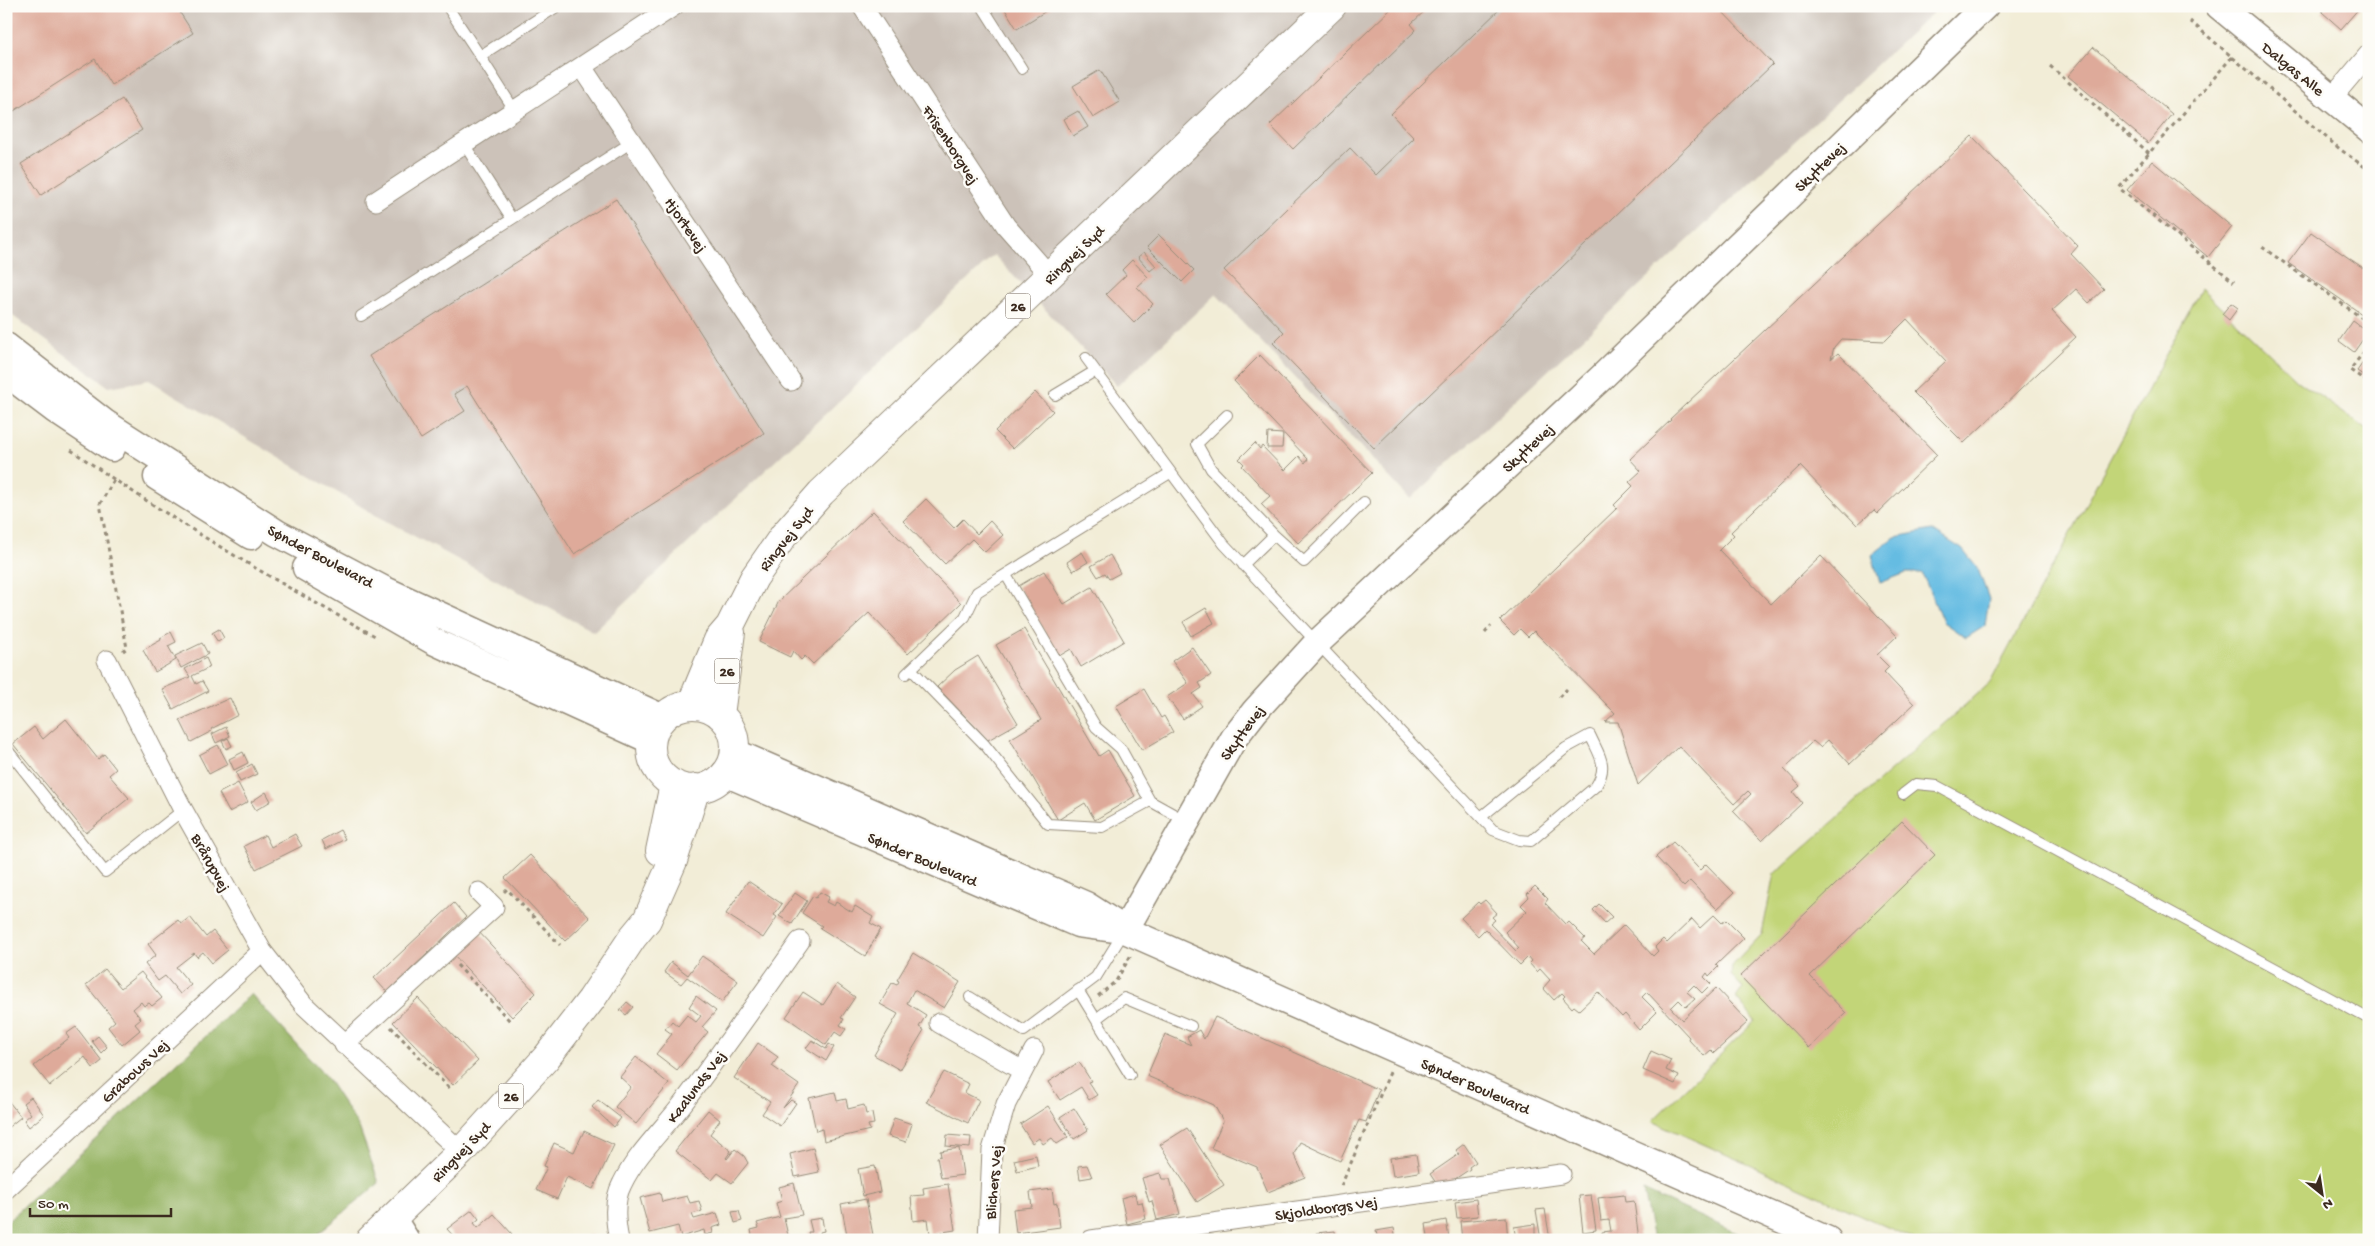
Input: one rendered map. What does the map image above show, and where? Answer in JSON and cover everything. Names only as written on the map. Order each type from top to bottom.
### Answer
[{"type":"main road","name":"Ringvej Syd","points":[[690,705],[718,640],[730,626],[754,578],[784,535],[822,494],[1332,6]]},
{"type":"main road","name":"Ringvej Syd","points":[[720,715],[731,642],[730,626]]},
{"type":"main road","points":[[690,705],[711,709],[720,715],[732,732],[730,763],[717,781],[685,786],[661,773],[653,758],[657,730],[671,711],[690,705]]},
{"type":"main road","name":"Ringvej Syd","points":[[370,1240],[400,1230],[461,1152],[546,1058],[591,1000],[633,937],[658,857],[685,786]]},
{"type":"street","points":[[376,201],[674,6]]},
{"type":"street","name":"Frisenborgvej","points":[[862,6],[1006,226],[1050,276]]},
{"type":"street","name":"Skyttevej","points":[[1124,930],[1234,738],[1255,711],[1316,644],[1602,377],[1985,6]]},
{"type":"street","name":"Dalgas Alle","points":[[2219,6],[2369,129]]},
{"type":"street","points":[[2331,98],[2369,54]]},
{"type":"street","name":"Hjortevej","points":[[582,67],[791,381]]},
{"type":"street","name":"Sønder Boulevard","points":[[6,346],[105,423],[276,533],[657,730]]},
{"type":"street","name":"Sønder Boulevard","points":[[6,373],[55,410],[215,516],[425,636],[657,730]]},
{"type":"street","name":"Brårupvej","points":[[107,660],[183,810],[262,952],[304,1005],[461,1152]]},
{"type":"street","name":"Sønder Boulevard","points":[[730,763],[1086,906],[1124,930],[1828,1240]]},
{"type":"street","points":[[344,1044],[494,906],[485,898]]},
{"type":"street","name":"Kaalunds Vej","points":[[619,1240],[615,1208],[621,1186],[632,1166],[738,1030],[800,941]]},
{"type":"street","name":"Grabows Vej","points":[[6,1189],[262,952]]},
{"type":"street","points":[[939,1023],[1023,1071]]},
{"type":"street","name":"Blichers Vej","points":[[988,1240],[992,1150],[1006,1104],[1034,1050]]},
{"type":"street","name":"Skjoldborgs Vej","points":[[1091,1240],[1561,1174]]},
{"type":"lane","points":[[447,6],[515,111]]},
{"type":"lane","points":[[480,56],[558,6]]},
{"type":"lane","points":[[982,6],[1022,69]]},
{"type":"lane","points":[[361,316],[632,142]]},
{"type":"lane","points":[[464,144],[512,219]]},
{"type":"lane","points":[[1086,358],[1170,474],[1224,544],[1316,644],[1480,817],[1493,830],[1519,840],[1531,842],[1596,786],[1602,776],[1603,763],[1590,735],[1566,748],[1480,817]]},
{"type":"lane","points":[[1055,395],[1095,371]]},
{"type":"lane","points":[[1227,415],[1198,444],[1211,469],[1274,535],[1304,562],[1364,502]]},
{"type":"lane","points":[[1150,801],[1102,828],[1048,824],[985,745],[908,671],[965,617],[977,592],[1170,474]]},
{"type":"lane","points":[[1243,565],[1274,535]]},
{"type":"lane","points":[[1006,575],[1096,727],[1121,749],[1150,801],[1186,821]]},
{"type":"lane","points":[[6,748],[105,872],[183,810]]},
{"type":"lane","points":[[1903,794],[1916,784],[1937,786],[2369,1019]]},
{"type":"lane","points":[[970,997],[1024,1031],[1096,977],[1124,930]]},
{"type":"lane","points":[[1078,990],[1130,1076]]},
{"type":"lane","points":[[1096,1019],[1124,998],[1191,1026]]},
{"type":"path","points":[[2190,21],[2341,150],[2369,170]]},
{"type":"path","points":[[2232,57],[2119,188],[2234,282]]},
{"type":"path","points":[[2050,66],[2149,153]]},
{"type":"path","points":[[2262,247],[2369,323]]},
{"type":"path","points":[[2369,345],[2350,370],[2369,383]]},
{"type":"path","points":[[107,660],[127,648],[100,504],[114,480]]},
{"type":"path","points":[[1484,633],[1491,626]]},
{"type":"path","points":[[1559,697],[1567,689]]},
{"type":"path","points":[[485,898],[507,889],[560,945]]},
{"type":"path","points":[[444,952],[510,1021]]},
{"type":"path","points":[[378,1013],[449,1088]]},
{"type":"path","points":[[1332,1206],[1399,1051]]},
{"type":"shaded area","points":[[6,6],[1940,6],[1410,499],[1216,294],[1117,386],[994,255],[594,632],[382,519],[149,380],[109,387],[6,311]]},
{"type":"green space","points":[[2201,289],[2298,381],[2369,431],[2369,1240],[1916,1240],[1652,1121],[1755,1021],[1736,998],[1743,988],[1731,975],[1732,966],[1762,934],[1774,874],[1990,683]]},
{"type":"green space","points":[[251,994],[326,1077],[359,1127],[379,1183],[311,1240],[6,1240],[6,1223]]},
{"type":"green space","points":[[1643,1190],[1752,1240],[1653,1240]]},
{"type":"water","points":[[1932,530],[1962,549],[1978,569],[1989,599],[1985,626],[1966,638],[1943,622],[1922,573],[1906,573],[1880,583],[1872,555],[1895,537]]},
{"type":"building","points":[[6,6],[178,6],[177,8],[193,33],[111,85],[95,59],[6,116]]},
{"type":"building","points":[[1003,6],[1054,6],[1017,29]]},
{"type":"building","points":[[1394,6],[1398,9],[1401,6],[1430,6],[1411,24],[1416,30],[1293,149],[1270,125]]},
{"type":"building","points":[[1503,6],[1717,6],[1773,64],[1374,448],[1273,343],[1284,332],[1224,270],[1350,148],[1376,175],[1414,138],[1391,114]]},
{"type":"building","points":[[2327,6],[2361,6],[2341,29],[2322,12]]},
{"type":"building","points":[[2093,47],[2172,114],[2148,143],[2068,76]]},
{"type":"building","points":[[1100,70],[1120,102],[1093,118],[1073,86]]},
{"type":"building","points":[[122,99],[142,130],[41,195],[21,164]]},
{"type":"building","points":[[1078,111],[1088,127],[1073,136],[1064,119]]},
{"type":"building","points":[[1972,136],[2078,246],[2071,254],[2104,289],[2089,303],[2076,289],[2052,311],[2076,337],[1964,443],[1913,392],[1946,361],[1907,319],[1885,341],[1841,339],[1834,347],[1831,359],[1838,353],[1937,455],[1877,513],[1874,510],[1857,525],[1800,466],[1731,532],[1734,535],[1719,550],[1771,604],[1821,556],[1897,636],[1877,655],[1889,667],[1884,672],[1914,704],[1850,764],[1828,740],[1820,747],[1813,741],[1784,769],[1800,786],[1793,792],[1802,803],[1762,841],[1733,811],[1751,794],[1748,791],[1734,804],[1679,746],[1638,785],[1618,722],[1605,722],[1615,713],[1534,631],[1528,637],[1520,629],[1514,635],[1500,621],[1617,508],[1614,505],[1633,486],[1629,482],[1641,471],[1630,459],[1670,419]]},
{"type":"building","points":[[2152,161],[2232,227],[2208,257],[2127,190]]},
{"type":"building","points":[[616,199],[764,433],[574,554],[467,386],[454,394],[465,411],[421,439],[369,356]]},
{"type":"building","points":[[2311,232],[2369,272],[2369,319],[2288,263]]},
{"type":"building","points":[[1159,235],[1194,270],[1182,282],[1147,247]]},
{"type":"building","points":[[1144,252],[1156,266],[1150,271],[1138,257]]},
{"type":"building","points":[[1132,260],[1148,277],[1137,287],[1153,304],[1134,323],[1106,294],[1126,275],[1122,270]]},
{"type":"building","points":[[2231,303],[2238,308],[2229,320],[2222,314]]},
{"type":"building","points":[[2353,321],[2368,332],[2354,352],[2339,341]]},
{"type":"building","points":[[2369,354],[2369,379],[2357,371]]},
{"type":"building","points":[[1260,355],[1372,473],[1298,543],[1261,504],[1270,496],[1242,466],[1244,464],[1239,459],[1255,443],[1260,449],[1262,446],[1285,470],[1299,456],[1305,463],[1308,459],[1234,381]]},
{"type":"building","points":[[1035,392],[1053,411],[1013,449],[995,431]]},
{"type":"building","points":[[1268,433],[1283,434],[1282,448],[1267,448]]},
{"type":"building","points":[[926,499],[954,528],[963,519],[977,534],[990,521],[1003,535],[985,552],[972,539],[945,564],[903,521]]},
{"type":"building","points":[[873,511],[961,603],[908,654],[869,613],[813,664],[805,656],[801,660],[793,651],[790,657],[759,642],[779,601]]},
{"type":"building","points":[[1082,552],[1088,562],[1073,571],[1067,562]]},
{"type":"building","points":[[1110,555],[1120,573],[1109,579],[1105,573],[1098,577],[1091,566]]},
{"type":"building","points":[[1044,571],[1064,604],[1092,587],[1124,641],[1081,667],[1071,649],[1059,656],[1017,587]]},
{"type":"building","points":[[1206,608],[1214,623],[1191,636],[1183,622]]},
{"type":"building","points":[[219,629],[224,638],[218,642],[212,633]]},
{"type":"building","points":[[1024,629],[1099,756],[1108,750],[1135,796],[1095,820],[1085,803],[1058,820],[1010,739],[1041,720],[996,645]]},
{"type":"building","points":[[171,632],[176,642],[168,646],[176,660],[155,672],[143,650]]},
{"type":"building","points":[[202,643],[208,654],[181,668],[175,656]]},
{"type":"building","points":[[1192,647],[1211,675],[1199,683],[1202,688],[1193,694],[1202,706],[1183,719],[1167,697],[1188,683],[1172,661]]},
{"type":"building","points":[[978,656],[1018,723],[988,740],[937,687],[955,670]]},
{"type":"building","points":[[206,658],[210,667],[192,676],[196,684],[202,681],[208,691],[173,709],[162,689],[190,677],[185,669]]},
{"type":"building","points":[[1144,689],[1161,718],[1164,716],[1173,732],[1142,750],[1116,706]]},
{"type":"building","points":[[230,698],[238,715],[191,742],[180,720]]},
{"type":"building","points":[[66,719],[98,759],[104,754],[116,769],[109,775],[129,798],[86,833],[13,744],[34,727],[43,739]]},
{"type":"building","points":[[226,727],[230,736],[216,743],[212,734]]},
{"type":"building","points":[[228,738],[232,746],[226,749],[222,741]]},
{"type":"building","points":[[218,745],[228,764],[209,774],[199,755]]},
{"type":"building","points":[[243,752],[248,763],[234,770],[229,759]]},
{"type":"building","points":[[252,764],[257,774],[240,782],[236,773]]},
{"type":"building","points":[[238,783],[248,802],[229,812],[219,793]]},
{"type":"building","points":[[266,792],[271,801],[256,810],[251,802]]},
{"type":"building","points":[[1902,821],[1935,855],[1810,976],[1846,1013],[1809,1048],[1740,976]]},
{"type":"building","points":[[340,830],[345,839],[326,849],[322,840]]},
{"type":"building","points":[[295,834],[302,846],[256,869],[244,846],[265,835],[271,847]]},
{"type":"building","points":[[1673,842],[1700,870],[1706,864],[1734,893],[1717,909],[1690,881],[1684,887],[1656,857]]},
{"type":"building","points":[[530,855],[590,918],[565,941],[505,878]]},
{"type":"building","points":[[748,881],[782,904],[774,915],[777,917],[763,938],[726,914]]},
{"type":"building","points":[[1535,886],[1548,899],[1545,903],[1566,925],[1569,922],[1585,938],[1581,941],[1594,954],[1624,925],[1653,956],[1658,951],[1655,947],[1663,939],[1667,943],[1692,919],[1700,928],[1714,915],[1722,923],[1726,920],[1744,938],[1716,965],[1718,967],[1709,976],[1707,973],[1704,977],[1711,984],[1702,993],[1694,985],[1687,992],[1695,999],[1686,1007],[1679,1000],[1671,1008],[1682,1020],[1716,988],[1748,1022],[1714,1053],[1711,1050],[1704,1056],[1647,992],[1642,997],[1657,1012],[1639,1030],[1625,1014],[1622,1017],[1598,992],[1579,1010],[1574,1006],[1572,1008],[1563,998],[1565,996],[1562,993],[1554,1000],[1543,988],[1550,980],[1540,969],[1537,972],[1529,963],[1531,961],[1528,957],[1520,965],[1485,929],[1478,936],[1461,918],[1478,902],[1480,904],[1485,900],[1497,913],[1492,917],[1495,920],[1490,924],[1516,951],[1519,948],[1505,932],[1527,911],[1521,905],[1529,897],[1527,894]]},
{"type":"building","points":[[820,892],[829,897],[826,902],[834,906],[836,902],[852,912],[855,906],[873,917],[870,923],[881,929],[865,956],[820,928],[822,926],[802,913],[813,896],[816,898]]},
{"type":"building","points":[[795,893],[807,901],[792,924],[779,916]]},
{"type":"building","points":[[454,903],[466,917],[387,992],[374,978]]},
{"type":"building","points":[[1599,904],[1612,917],[1605,923],[1593,910]]},
{"type":"building","points":[[190,917],[206,937],[213,931],[228,950],[212,963],[203,952],[197,957],[194,953],[176,967],[191,985],[180,994],[165,976],[158,981],[145,964],[156,955],[148,944],[178,920],[181,924]]},
{"type":"building","points":[[477,930],[536,993],[512,1017],[452,953]]},
{"type":"building","points":[[913,953],[960,982],[944,1008],[914,990],[907,1003],[926,1015],[919,1027],[924,1030],[900,1070],[874,1055],[898,1014],[880,1004],[892,983],[897,985],[899,981],[897,980]]},
{"type":"building","points":[[702,956],[738,981],[722,1002],[687,977],[681,984],[664,972],[671,962],[688,975]]},
{"type":"building","points":[[105,969],[121,988],[141,972],[162,998],[152,1006],[149,1003],[144,1006],[141,1002],[133,1009],[141,1019],[135,1024],[140,1030],[122,1045],[108,1027],[115,1021],[86,985]]},
{"type":"building","points":[[837,984],[855,997],[841,1018],[844,1019],[840,1025],[846,1029],[841,1036],[835,1032],[826,1045],[786,1017],[803,992],[823,1005]]},
{"type":"building","points":[[696,996],[716,1011],[702,1027],[708,1032],[677,1070],[656,1054],[672,1034],[665,1029],[672,1021],[678,1026],[687,1015],[696,1022],[701,1016],[689,1007]]},
{"type":"building","points":[[418,998],[478,1061],[453,1085],[393,1022]]},
{"type":"building","points":[[627,1002],[633,1007],[626,1015],[620,1010]]},
{"type":"building","points":[[1215,1017],[1379,1090],[1366,1122],[1359,1120],[1340,1161],[1300,1142],[1294,1154],[1305,1177],[1268,1192],[1257,1167],[1211,1148],[1223,1121],[1214,1105],[1147,1076],[1165,1034],[1191,1045],[1187,1037],[1199,1030],[1204,1039]]},
{"type":"building","points":[[76,1027],[102,1061],[93,1068],[85,1057],[50,1086],[34,1066],[69,1038],[66,1034]]},
{"type":"building","points":[[98,1036],[107,1047],[101,1053],[92,1041]]},
{"type":"building","points":[[812,1040],[826,1049],[829,1044],[834,1047],[826,1061],[806,1048]]},
{"type":"building","points":[[758,1043],[778,1057],[772,1066],[799,1085],[783,1108],[791,1100],[796,1103],[780,1126],[762,1114],[770,1102],[734,1078]]},
{"type":"building","points":[[1651,1051],[1671,1060],[1666,1070],[1679,1076],[1675,1084],[1643,1070]]},
{"type":"building","points":[[636,1057],[669,1084],[636,1124],[615,1107],[631,1087],[620,1077]]},
{"type":"building","points":[[1079,1062],[1091,1081],[1088,1082],[1097,1095],[1089,1100],[1081,1087],[1060,1100],[1048,1082]]},
{"type":"building","points":[[944,1072],[969,1084],[965,1093],[979,1100],[968,1123],[926,1102]]},
{"type":"building","points":[[835,1092],[837,1101],[846,1099],[848,1109],[864,1105],[866,1114],[872,1113],[874,1124],[868,1125],[870,1130],[824,1141],[822,1129],[816,1131],[809,1098]]},
{"type":"building","points":[[31,1097],[44,1115],[29,1127],[24,1120],[31,1114],[23,1103]]},
{"type":"building","points":[[6,1098],[21,1117],[6,1129]]},
{"type":"building","points":[[598,1100],[621,1118],[614,1127],[592,1107]]},
{"type":"building","points":[[1048,1106],[1068,1137],[1057,1144],[1052,1138],[1043,1144],[1039,1138],[1032,1143],[1020,1124]]},
{"type":"building","points":[[1074,1108],[1088,1130],[1074,1139],[1060,1117]]},
{"type":"building","points":[[708,1110],[720,1120],[710,1134],[731,1151],[726,1158],[735,1149],[744,1156],[748,1163],[732,1183],[718,1173],[712,1180],[675,1151]]},
{"type":"building","points":[[894,1118],[912,1124],[906,1142],[888,1136]]},
{"type":"building","points":[[1187,1128],[1224,1185],[1197,1202],[1160,1145]]},
{"type":"building","points":[[584,1131],[614,1145],[593,1189],[567,1177],[557,1199],[536,1190],[547,1167],[544,1166],[554,1143],[574,1152]]},
{"type":"building","points":[[947,1135],[971,1137],[970,1148],[946,1146]]},
{"type":"building","points":[[1464,1144],[1476,1162],[1469,1167],[1470,1169],[1440,1189],[1430,1174],[1459,1154],[1456,1150]]},
{"type":"building","points":[[813,1148],[819,1172],[795,1177],[790,1154]]},
{"type":"building","points":[[959,1148],[963,1175],[941,1178],[937,1157],[941,1156],[940,1151]]},
{"type":"building","points":[[1416,1154],[1419,1172],[1393,1176],[1390,1158]]},
{"type":"building","points":[[1036,1155],[1038,1166],[1017,1171],[1014,1160]]},
{"type":"building","points":[[1087,1165],[1092,1177],[1080,1179],[1078,1166]]},
{"type":"building","points":[[875,1166],[880,1192],[863,1196],[858,1169]]},
{"type":"building","points":[[1160,1173],[1162,1179],[1170,1179],[1180,1214],[1157,1220],[1152,1201],[1149,1202],[1142,1178]]},
{"type":"building","points":[[794,1183],[802,1215],[784,1218],[789,1240],[753,1240],[751,1230],[759,1228],[757,1223],[780,1217],[776,1203],[782,1201],[779,1187]]},
{"type":"building","points":[[948,1184],[955,1230],[930,1234],[928,1219],[913,1221],[911,1196],[924,1195],[923,1188]]},
{"type":"building","points":[[1052,1189],[1054,1204],[1057,1203],[1060,1227],[1016,1233],[1013,1209],[1032,1207],[1030,1192]]},
{"type":"building","points":[[660,1193],[662,1202],[687,1196],[690,1203],[699,1201],[702,1211],[692,1214],[694,1219],[717,1213],[721,1225],[712,1228],[713,1233],[705,1235],[704,1230],[681,1237],[678,1226],[650,1233],[640,1198]]},
{"type":"building","points":[[1135,1194],[1137,1203],[1142,1202],[1146,1219],[1127,1224],[1121,1198]]},
{"type":"building","points":[[1591,1195],[1596,1230],[1583,1232],[1579,1196]]},
{"type":"building","points":[[1624,1195],[1625,1202],[1634,1201],[1639,1240],[1603,1240],[1602,1232],[1611,1231],[1609,1220],[1601,1221],[1598,1198]]},
{"type":"building","points":[[866,1199],[874,1240],[848,1240],[841,1204]]},
{"type":"building","points":[[1476,1199],[1478,1216],[1457,1218],[1455,1202]]},
{"type":"building","points":[[1545,1209],[1550,1240],[1541,1240],[1536,1210]]},
{"type":"building","points":[[472,1210],[479,1219],[474,1223],[478,1228],[494,1214],[512,1234],[505,1240],[457,1240],[447,1229]]},
{"type":"building","points":[[739,1211],[742,1221],[735,1223],[732,1212]]},
{"type":"building","points":[[1506,1217],[1508,1240],[1462,1240],[1460,1221]]},
{"type":"building","points":[[822,1218],[824,1231],[820,1232],[822,1240],[810,1240],[808,1232],[812,1232],[809,1220]]},
{"type":"building","points":[[1446,1220],[1449,1238],[1415,1240],[1428,1237],[1426,1224]]},
{"type":"building","points":[[1535,1224],[1535,1240],[1516,1240],[1514,1227]]},
{"type":"building","points":[[1394,1228],[1396,1240],[1378,1240],[1376,1231]]},
{"type":"building","points":[[1335,1231],[1336,1240],[1317,1240],[1316,1233]]},
{"type":"building","points":[[591,1235],[592,1240],[576,1240],[576,1239]]}]
